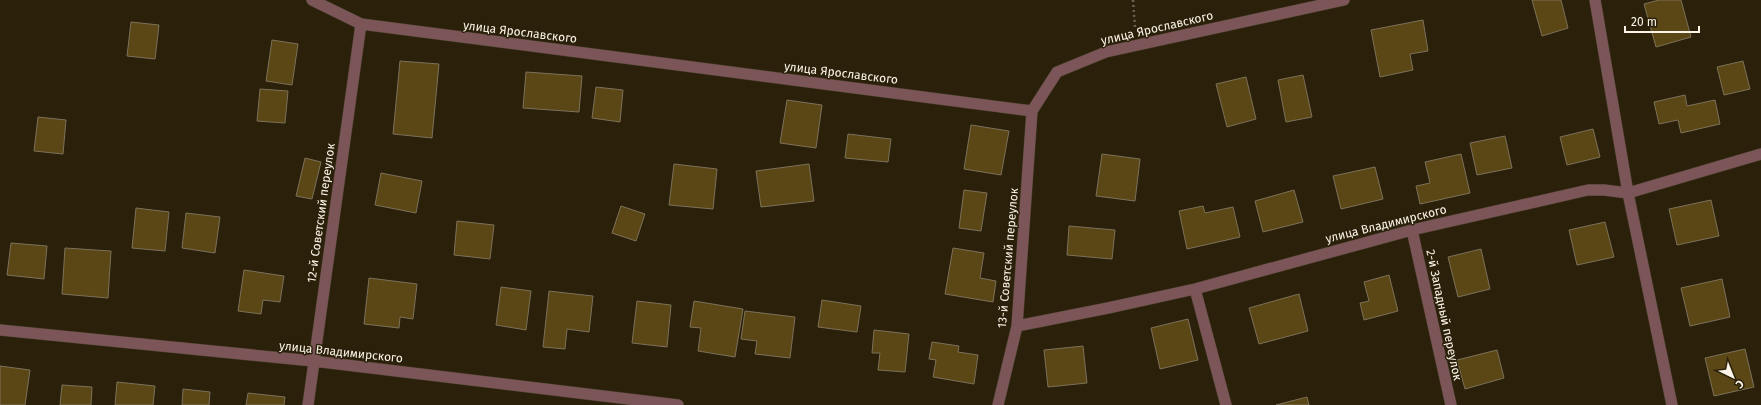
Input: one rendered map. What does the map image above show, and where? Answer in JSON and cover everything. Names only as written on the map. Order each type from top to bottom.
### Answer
[{"type":"street","name":"улица Ярославского","points":[[312,0],[362,24],[1032,111],[1057,72],[1106,52],[1344,0]]},
{"type":"street","points":[[1595,0],[1628,193],[1672,405]]},
{"type":"street","name":"12-й Советский переулок","points":[[308,405],[313,361],[362,24]]},
{"type":"street","name":"13-й Советский переулок","points":[[998,405],[1017,326],[1032,111]]},
{"type":"street","name":"улица Владимирского","points":[[1017,326],[1195,289],[1412,230],[1588,190],[1628,193],[1761,154]]},
{"type":"street","name":"2-й Западный переулок","points":[[1412,230],[1451,405]]},
{"type":"street","points":[[1195,289],[1226,405]]},
{"type":"street","name":"улица Владимирского","points":[[0,330],[313,361],[678,405]]},
{"type":"path","points":[[1133,0],[1137,45]]},
{"type":"building","points":[[1532,0],[1561,0],[1568,28],[1542,36]]},
{"type":"building","points":[[1659,0],[1681,0],[1691,37],[1656,47],[1644,4]]},
{"type":"building","points":[[1423,20],[1428,51],[1410,54],[1413,70],[1380,77],[1371,30]]},
{"type":"building","points":[[131,22],[159,25],[155,59],[127,56]]},
{"type":"building","points":[[272,40],[298,44],[292,85],[266,81]]},
{"type":"building","points":[[400,61],[439,64],[432,138],[393,134]]},
{"type":"building","points":[[1743,61],[1750,89],[1724,95],[1717,67]]},
{"type":"building","points":[[526,72],[582,76],[579,112],[523,108]]},
{"type":"building","points":[[1303,75],[1312,117],[1286,122],[1278,80]]},
{"type":"building","points":[[1246,77],[1256,119],[1227,127],[1216,84]]},
{"type":"building","points":[[596,87],[623,90],[620,122],[592,118]]},
{"type":"building","points":[[260,89],[288,91],[285,123],[257,121]]},
{"type":"building","points":[[1685,95],[1687,106],[1715,100],[1720,124],[1681,133],[1678,120],[1659,124],[1654,102]]},
{"type":"building","points":[[787,100],[822,105],[816,148],[780,143]]},
{"type":"building","points":[[38,117],[66,120],[63,154],[34,151]]},
{"type":"building","points":[[971,125],[1009,131],[1001,175],[964,169]]},
{"type":"building","points":[[1593,129],[1600,157],[1567,165],[1560,137]]},
{"type":"building","points":[[848,134],[891,139],[888,162],[845,158]]},
{"type":"building","points":[[1505,136],[1512,168],[1477,175],[1470,143]]},
{"type":"building","points":[[1102,154],[1140,159],[1135,201],[1096,196]]},
{"type":"building","points":[[1461,154],[1470,193],[1420,204],[1416,186],[1430,183],[1425,162]]},
{"type":"building","points":[[305,158],[321,162],[312,199],[296,196]]},
{"type":"building","points":[[674,164],[717,169],[713,209],[669,205]]},
{"type":"building","points":[[809,164],[814,201],[761,207],[756,171]]},
{"type":"building","points":[[1375,167],[1383,199],[1341,209],[1333,176]]},
{"type":"building","points":[[381,173],[422,181],[416,213],[375,205]]},
{"type":"building","points":[[964,190],[987,193],[981,231],[959,228]]},
{"type":"building","points":[[1294,190],[1303,222],[1263,232],[1255,201]]},
{"type":"building","points":[[1711,200],[1719,236],[1677,245],[1669,209]]},
{"type":"building","points":[[621,206],[645,214],[636,241],[612,233]]},
{"type":"building","points":[[1203,206],[1205,213],[1233,207],[1240,237],[1187,249],[1179,211]]},
{"type":"building","points":[[136,208],[169,212],[165,251],[132,248]]},
{"type":"building","points":[[186,213],[220,217],[215,253],[182,248]]},
{"type":"building","points":[[457,221],[494,225],[490,259],[454,255]]},
{"type":"building","points":[[1605,222],[1614,257],[1577,265],[1569,230]]},
{"type":"building","points":[[1069,226],[1115,230],[1112,259],[1067,255]]},
{"type":"building","points":[[11,243],[47,246],[44,279],[7,275]]},
{"type":"building","points":[[65,248],[111,251],[108,298],[62,294]]},
{"type":"building","points":[[953,248],[984,253],[980,278],[996,281],[993,302],[945,294]]},
{"type":"building","points":[[1481,249],[1490,289],[1458,297],[1448,257]]},
{"type":"building","points":[[244,270],[284,276],[280,302],[263,300],[261,314],[238,311]]},
{"type":"building","points":[[1389,275],[1398,311],[1364,320],[1360,303],[1369,301],[1364,282]]},
{"type":"building","points":[[369,278],[417,284],[413,319],[400,317],[399,328],[364,324]]},
{"type":"building","points":[[1722,279],[1730,317],[1690,326],[1681,288]]},
{"type":"building","points":[[501,287],[531,291],[526,330],[496,325]]},
{"type":"building","points":[[549,291],[593,296],[589,332],[567,329],[565,349],[543,347]]},
{"type":"building","points":[[1299,294],[1308,331],[1259,344],[1249,308]]},
{"type":"building","points":[[822,300],[861,306],[857,332],[818,327]]},
{"type":"building","points":[[637,301],[671,305],[667,347],[632,343]]},
{"type":"building","points":[[694,301],[743,309],[735,357],[698,351],[701,328],[690,327]]},
{"type":"building","points":[[745,311],[795,317],[790,358],[755,354],[757,341],[741,339]]},
{"type":"building","points":[[1188,319],[1198,360],[1160,369],[1151,328]]},
{"type":"building","points":[[874,330],[909,334],[905,372],[878,370],[880,353],[872,353]]},
{"type":"building","points":[[932,342],[959,346],[958,352],[978,355],[974,384],[933,377],[936,360],[929,359]]},
{"type":"building","points":[[1083,346],[1087,383],[1048,387],[1044,350]]},
{"type":"building","points":[[1745,349],[1754,387],[1714,396],[1705,358]]},
{"type":"building","points":[[1497,350],[1504,378],[1465,389],[1457,360]]},
{"type":"building","points":[[0,366],[30,370],[25,405],[0,405]]},
{"type":"building","points":[[117,382],[155,386],[153,405],[115,405]]},
{"type":"building","points":[[62,385],[92,387],[91,405],[60,405]]},
{"type":"building","points":[[183,389],[210,392],[209,405],[182,405]]},
{"type":"building","points":[[248,393],[285,397],[284,405],[246,405]]},
{"type":"building","points":[[1307,397],[1309,405],[1276,405]]}]
